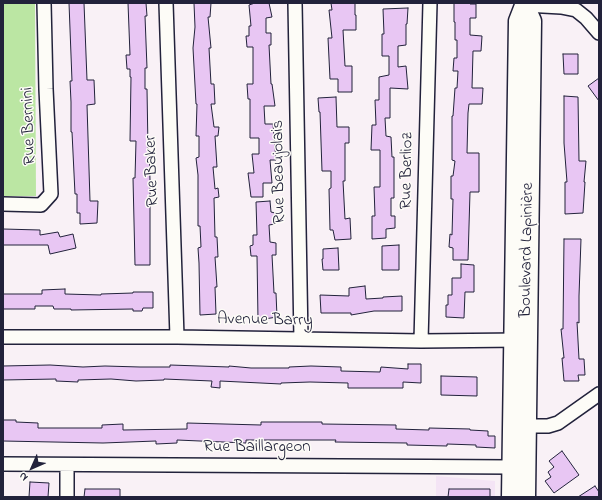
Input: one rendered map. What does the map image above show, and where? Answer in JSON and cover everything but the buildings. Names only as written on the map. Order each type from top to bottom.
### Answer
[{"type":"main road","name":"Boulevard Lapinière","points":[[525,4],[532,21],[520,340],[519,426],[526,497]]},
{"type":"main road","name":"Boulevard Lapinière","points":[[511,497],[511,467],[519,426]]},
{"type":"street","name":"Rue Bernini","points":[[3,204],[41,205],[50,194],[44,3]]},
{"type":"street","name":"Rue Baker","points":[[166,3],[177,337]]},
{"type":"street","name":"Rue Beaujolais","points":[[295,3],[301,339]]},
{"type":"street","name":"Rue Berlioz","points":[[421,341],[430,3]]},
{"type":"street","points":[[525,4],[561,7],[576,10],[586,18],[599,33]]},
{"type":"street","name":"Avenue Barry","points":[[3,337],[177,337],[421,341],[520,340]]},
{"type":"street","points":[[519,426],[548,426],[558,424],[599,394]]},
{"type":"street","name":"Rue Baillargeon","points":[[3,464],[511,467]]},
{"type":"street","points":[[67,465],[67,497]]},
{"type":"shaded area","points":[[436,476],[495,481],[495,497],[436,497]]},
{"type":"green space","points":[[3,3],[35,3],[36,196],[3,196]]}]
